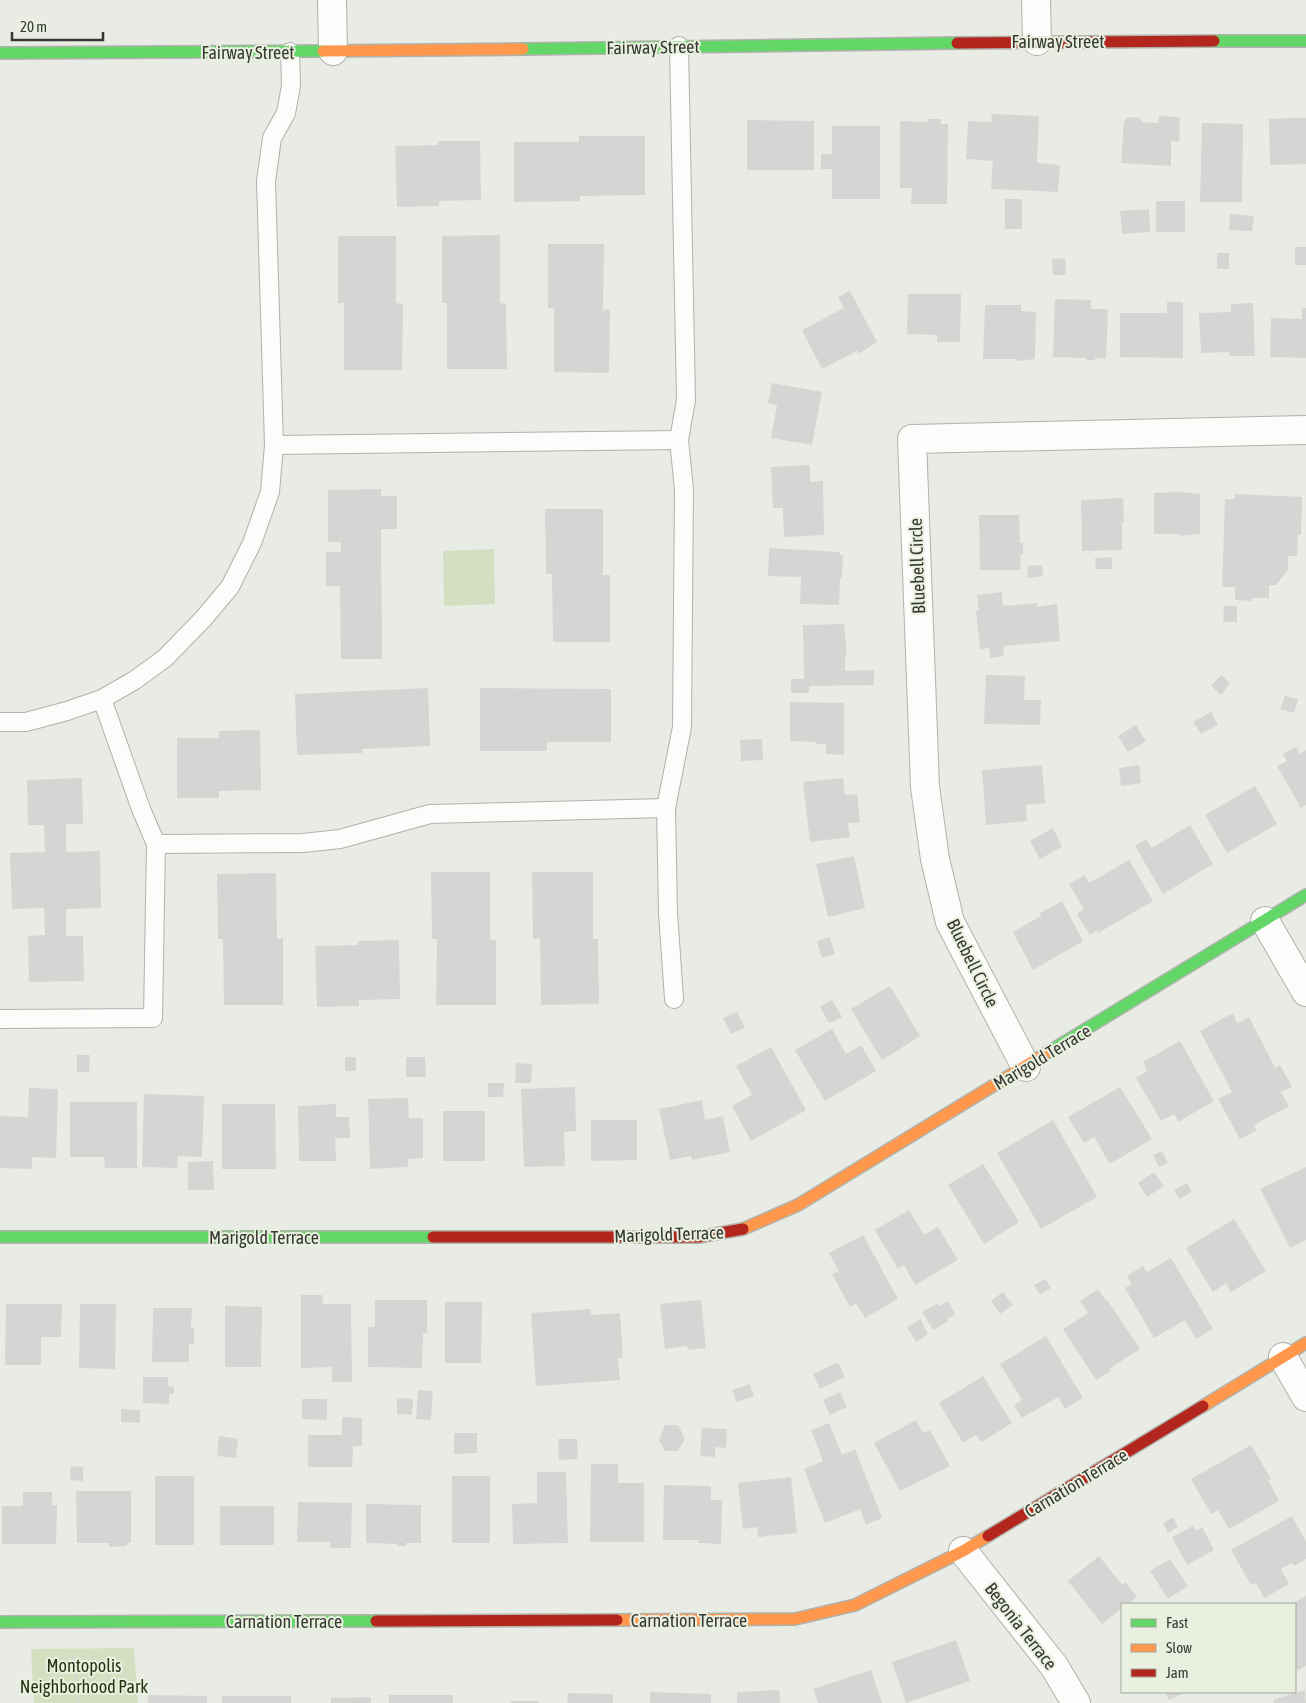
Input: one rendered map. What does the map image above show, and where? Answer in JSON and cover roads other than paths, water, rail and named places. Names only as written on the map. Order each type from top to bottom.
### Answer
[{"type":"street","points":[[332,0],[333,51]]},
{"type":"street","points":[[1036,0],[1037,41]]},
{"type":"street","name":"Fairway Street","points":[[0,54],[290,52],[1037,41],[1306,41]]},
{"type":"street","name":"Bluebell Circle","points":[[1026,1067],[950,922],[935,859],[924,787],[912,439],[1306,430]]},
{"type":"street","name":"Marigold Terrace","points":[[0,1237],[698,1237],[739,1231],[798,1205],[1306,895]]},
{"type":"street","points":[[1265,921],[1306,992]]},
{"type":"street","points":[[1295,1350],[1306,1397]]},
{"type":"street","name":"Carnation Terrace","points":[[0,1622],[795,1619],[855,1605],[963,1551],[1295,1350]]},
{"type":"street","name":"Begonia Terrace","points":[[963,1551],[1054,1666],[1076,1703]]},
{"type":"lane","points":[[674,999],[668,913],[666,808],[682,728],[684,489],[679,440],[686,400],[679,46]]},
{"type":"lane","points":[[0,722],[26,722],[102,699],[134,680],[165,658],[203,619],[230,587],[252,543],[270,492],[274,445],[266,182],[272,138],[286,113],[291,86],[290,52]]},
{"type":"lane","points":[[274,445],[679,440]]},
{"type":"lane","points":[[0,1019],[153,1018],[156,844],[141,809],[102,699]]},
{"type":"lane","points":[[156,844],[303,843],[340,839],[430,814],[666,808]]},
{"type":"park label","name":"Montopolis Neighborhood Park","points":[[84,1675]]}]
